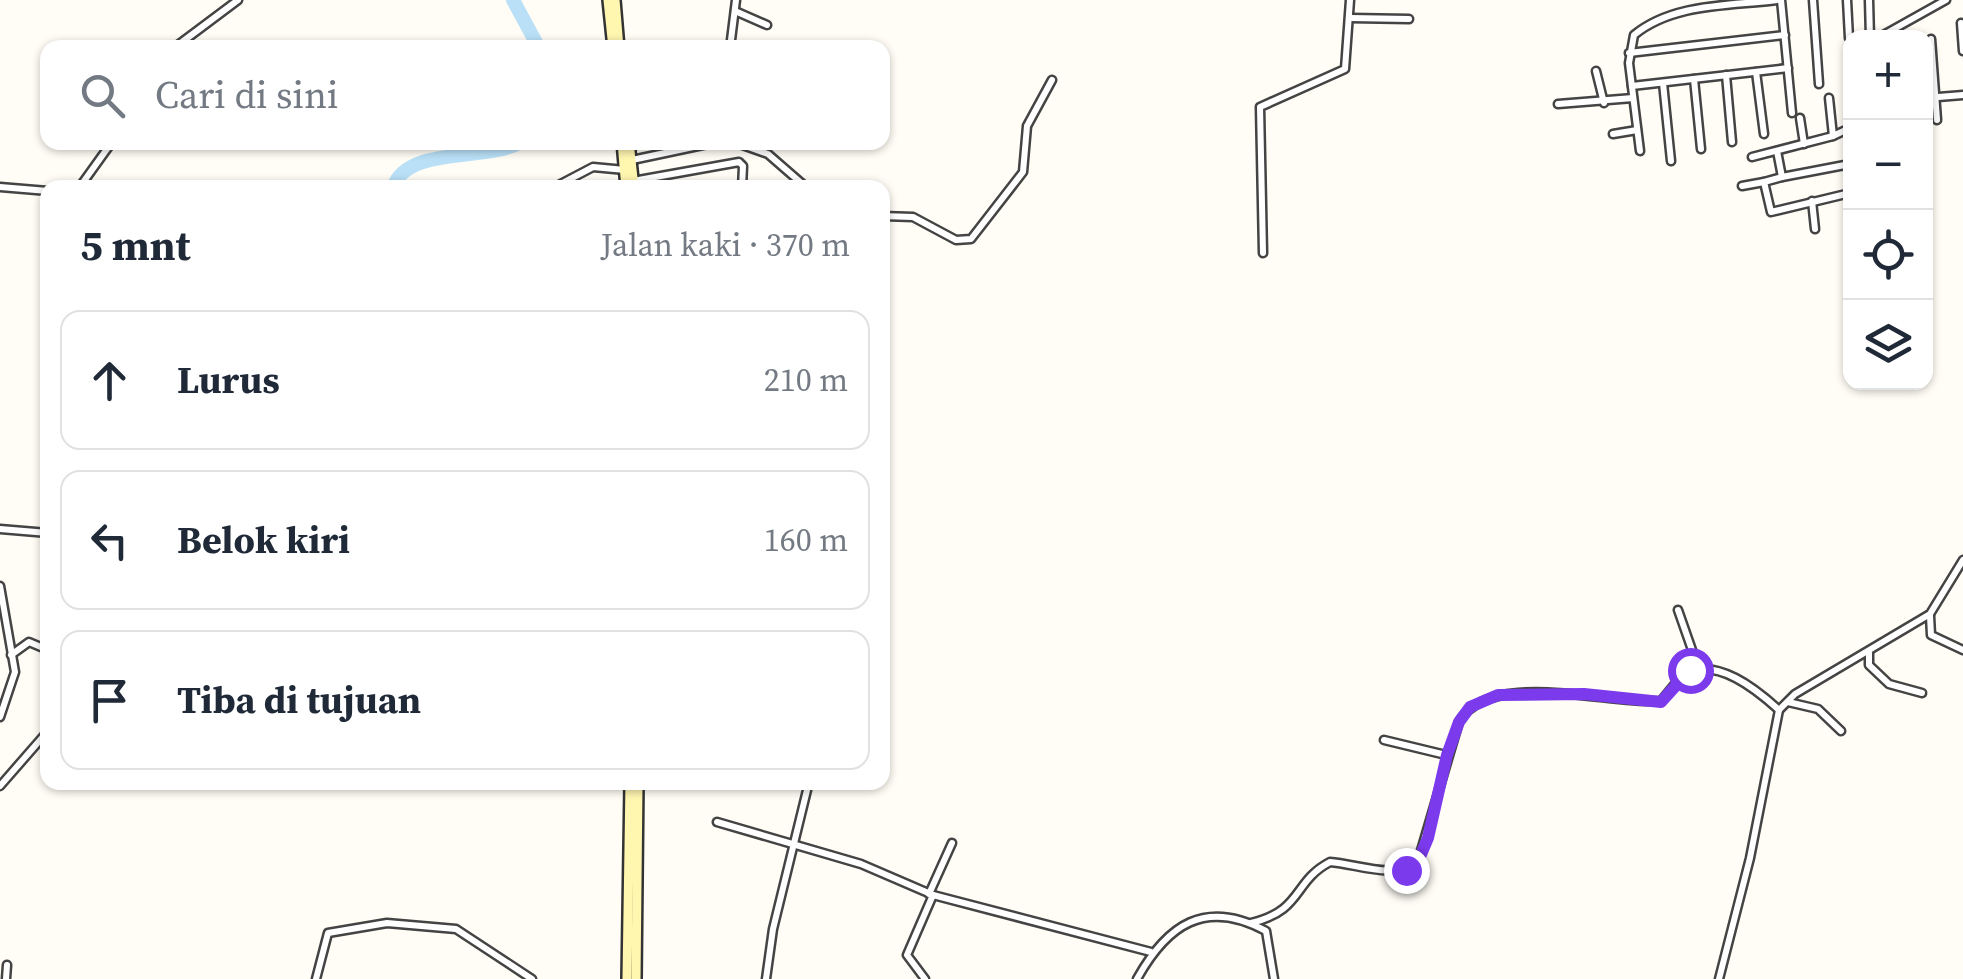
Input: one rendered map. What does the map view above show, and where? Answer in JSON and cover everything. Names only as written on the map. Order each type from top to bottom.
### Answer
[{"type":"main road","points":[[611,0],[615,40]]},
{"type":"main road","points":[[626,150],[629,180]]},
{"type":"main road","points":[[629,150],[631,180]]},
{"type":"main road","points":[[627,979],[630,790]]},
{"type":"main road","points":[[636,979],[638,790]]},
{"type":"street","points":[[185,40],[238,0]]},
{"type":"street","points":[[731,40],[736,0]]},
{"type":"street","points":[[1264,253],[1260,107],[1345,69],[1350,0]]},
{"type":"street","points":[[1640,151],[1629,53],[1634,35],[1663,17],[1779,0],[1792,112]]},
{"type":"street","points":[[1813,0],[1820,84]]},
{"type":"street","points":[[1847,0],[1848,30]]},
{"type":"street","points":[[1868,0],[1870,30]]},
{"type":"street","points":[[1892,30],[1946,0]]},
{"type":"street","points":[[735,12],[767,25]]},
{"type":"street","points":[[1350,18],[1409,19]]},
{"type":"street","points":[[1961,23],[1963,52]]},
{"type":"street","points":[[1629,53],[1784,36]]},
{"type":"street","points":[[1632,86],[1788,68]]},
{"type":"street","points":[[1596,71],[1604,103]]},
{"type":"street","points":[[1756,72],[1764,134]]},
{"type":"street","points":[[1726,75],[1732,142]]},
{"type":"street","points":[[1694,79],[1700,149]]},
{"type":"street","points":[[890,216],[913,217],[956,240],[970,240],[1023,172],[1027,126],[1052,80]]},
{"type":"street","points":[[1662,82],[1670,161]]},
{"type":"street","points":[[1933,87],[1937,120]]},
{"type":"street","points":[[1935,97],[1963,95]]},
{"type":"street","points":[[1558,104],[1633,98]]},
{"type":"street","points":[[1829,98],[1833,136]]},
{"type":"street","points":[[1800,118],[1804,144]]},
{"type":"street","points":[[1613,134],[1637,130]]},
{"type":"street","points":[[1752,157],[1843,131]]},
{"type":"street","points":[[85,180],[106,150]]},
{"type":"street","points":[[632,160],[679,150]]},
{"type":"street","points":[[757,150],[768,154],[798,180]]},
{"type":"street","points":[[1776,151],[1782,177]]},
{"type":"street","points":[[655,180],[740,162],[744,166],[743,180]]},
{"type":"street","points":[[1742,186],[1843,165]]},
{"type":"street","points":[[568,180],[593,167],[625,170]]},
{"type":"street","points":[[1764,182],[1771,212],[1843,195]]},
{"type":"street","points":[[0,187],[40,190]]},
{"type":"street","points":[[1812,202],[1815,229]]},
{"type":"street","points":[[0,529],[40,533]]},
{"type":"street","points":[[1719,979],[1750,858],[1779,710],[1930,614],[1963,560]]},
{"type":"street","points":[[0,586],[14,681],[0,717]]},
{"type":"street","points":[[1678,610],[1699,670]]},
{"type":"street","points":[[1930,614],[1931,635],[1963,650]]},
{"type":"street","points":[[11,655],[29,642],[40,647]]},
{"type":"street","points":[[1868,652],[1868,665],[1877,676],[1922,693]]},
{"type":"street","points":[[1251,923],[1291,906],[1307,880],[1330,862],[1368,869],[1413,868],[1428,838],[1447,755],[1462,716],[1498,695],[1584,694],[1661,702],[1684,674],[1699,670],[1752,684],[1779,710]]},
{"type":"street","points":[[1786,702],[1818,709],[1841,731]]},
{"type":"street","points":[[0,786],[40,739]]},
{"type":"street","points":[[1384,740],[1447,755]]},
{"type":"street","points":[[766,979],[772,929],[807,790]]},
{"type":"street","points":[[717,822],[861,864],[931,895],[1150,952]]},
{"type":"street","points":[[925,979],[907,955],[952,843]]},
{"type":"street","points":[[1137,979],[1150,952],[1168,932],[1188,924],[1226,918],[1251,923],[1266,932],[1274,979]]},
{"type":"street","points":[[316,979],[328,934],[387,923],[456,929],[532,979]]},
{"type":"street","points":[[6,979],[7,965]]},
{"type":"waterway","points":[[513,0],[535,40]]},
{"type":"waterway","points":[[398,180],[414,165],[430,160],[497,150]]},
{"type":"route","points":[[1406,870],[1417,864],[1428,838],[1447,755],[1459,722],[1470,707],[1498,695],[1584,694],[1661,702],[1690,670]]}]
